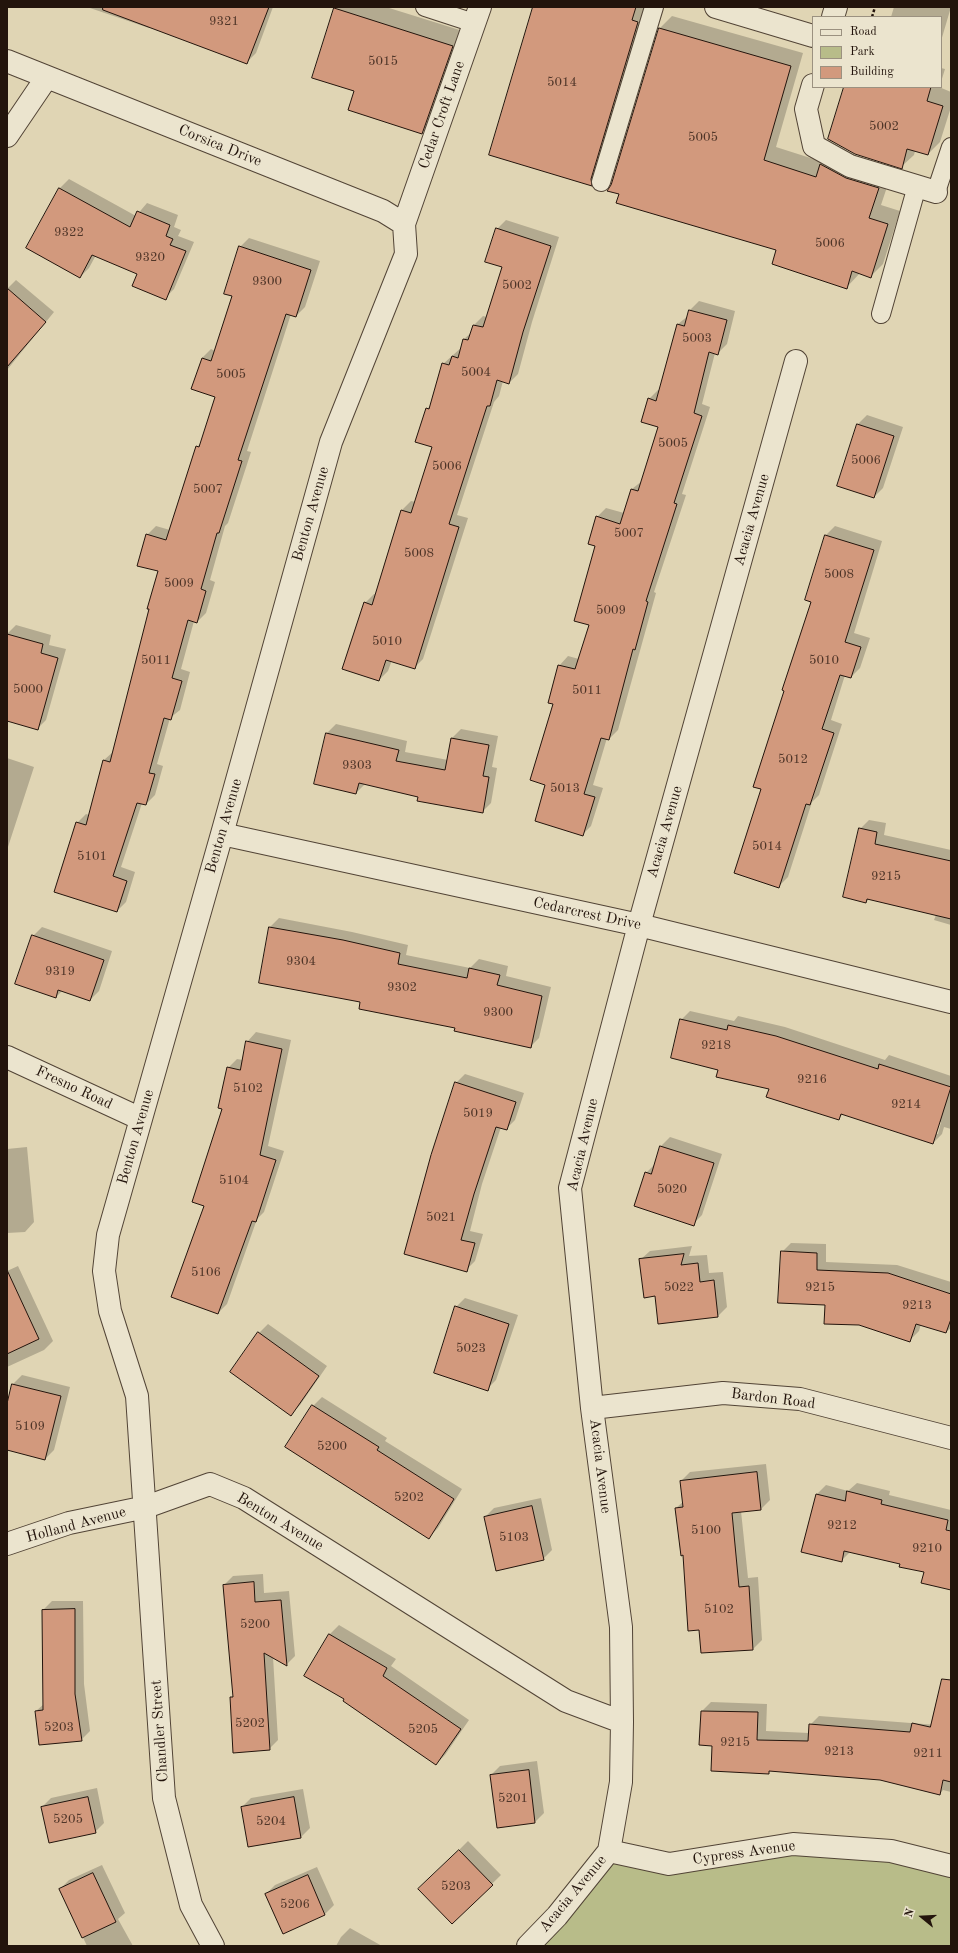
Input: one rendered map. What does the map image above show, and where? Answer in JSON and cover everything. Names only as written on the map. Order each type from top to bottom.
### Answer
[{"type":"street","points":[[716,7],[812,36]]},
{"type":"street","name":"Cedar Croft Lane","points":[[404,224],[477,15]]},
{"type":"street","name":"Corsica Drive","points":[[7,61],[383,211],[404,224]]},
{"type":"street","points":[[7,136],[47,77]]},
{"type":"street","points":[[812,88],[806,109],[814,146],[850,166],[927,189]]},
{"type":"street","name":"Benton Avenue","points":[[404,224],[406,254],[331,442],[108,1235],[104,1271],[110,1311],[137,1396],[146,1507],[210,1484],[244,1498],[566,1701],[622,1722]]},
{"type":"street","name":"Acacia Avenue","points":[[528,1946],[557,1916],[609,1851],[621,1782],[621,1627],[592,1408],[570,1188],[639,925],[796,361]]},
{"type":"street","name":"Cedarcrest Drive","points":[[222,834],[639,925],[951,1002]]},
{"type":"street","name":"Fresno Road","points":[[7,1057],[141,1119]]},
{"type":"street","name":"Bardon Road","points":[[592,1408],[723,1393],[800,1399],[951,1438]]},
{"type":"street","name":"Holland Avenue","points":[[7,1544],[69,1523],[146,1507]]},
{"type":"street","name":"Chandler Street","points":[[146,1507],[164,1798],[191,1906],[213,1946]]},
{"type":"street","name":"Cypress Avenue","points":[[609,1851],[669,1864],[794,1844],[891,1851],[951,1866]]},
{"type":"lane","points":[[426,7],[477,15]]},
{"type":"lane","points":[[601,182],[654,7]]},
{"type":"lane","points":[[881,314],[927,189],[951,147]]},
{"type":"green space","points":[[793,1844],[951,1866],[951,1946],[528,1946],[609,1851],[669,1864]]},
{"type":"building","points":[[103,7],[269,7],[247,64],[103,10]]},
{"type":"building","points":[[533,7],[636,7],[632,20],[638,22],[591,179],[592,186],[489,155]]},
{"type":"building","points":[[334,8],[453,46],[422,134],[348,110],[354,91],[312,78]]},
{"type":"building","points":[[659,28],[791,66],[764,160],[816,177],[820,164],[846,178],[879,188],[869,218],[888,224],[871,278],[852,271],[847,289],[772,264],[776,250],[616,203],[619,194],[607,191],[611,185]]},
{"type":"building","points":[[844,88],[931,88],[927,101],[943,106],[928,155],[907,149],[902,169],[855,154],[828,139]]},
{"type":"building","points":[[59,188],[130,227],[137,211],[170,225],[166,236],[173,239],[170,245],[186,251],[166,300],[132,286],[137,274],[92,255],[80,278],[26,248]]},
{"type":"building","points":[[496,228],[551,246],[523,332],[509,384],[497,380],[490,406],[487,406],[449,524],[459,527],[415,669],[386,660],[379,681],[342,669],[364,602],[372,605],[401,510],[411,513],[432,447],[415,442],[426,408],[429,409],[442,363],[449,365],[452,356],[458,358],[463,339],[468,340],[473,325],[483,327],[502,267],[485,262]]},
{"type":"building","points":[[239,246],[311,270],[296,317],[286,314],[238,460],[242,461],[219,533],[217,533],[201,589],[206,591],[197,623],[188,620],[172,678],[182,681],[171,720],[164,718],[149,773],[155,774],[146,805],[137,803],[113,876],[127,881],[117,912],[54,892],[76,822],[86,825],[103,760],[110,762],[149,609],[147,609],[158,571],[137,566],[146,534],[166,540],[196,446],[199,447],[215,397],[191,389],[202,358],[211,361],[232,296],[224,294]]},
{"type":"building","points":[[7,288],[46,322],[7,367]]},
{"type":"building","points":[[689,310],[727,320],[718,355],[709,352],[694,413],[702,416],[674,503],[677,504],[646,601],[648,602],[635,650],[633,649],[609,740],[601,738],[584,794],[595,797],[583,836],[535,821],[545,785],[530,780],[553,704],[548,703],[558,665],[575,669],[589,625],[574,621],[595,546],[588,544],[596,516],[620,524],[631,489],[638,491],[658,427],[641,422],[648,398],[656,401],[677,324],[684,326]]},
{"type":"building","points":[[857,424],[894,436],[874,498],[837,486]]},
{"type":"building","points":[[825,535],[874,550],[845,642],[861,647],[851,678],[840,675],[822,729],[834,733],[810,805],[806,804],[779,888],[734,873],[761,789],[753,787],[784,691],[782,690],[811,602],[805,600]]},
{"type":"building","points":[[7,634],[43,644],[41,653],[58,658],[38,730],[7,721]]},
{"type":"building","points":[[326,733],[399,750],[396,761],[445,770],[451,738],[489,745],[483,776],[489,777],[483,813],[417,801],[418,797],[359,783],[356,794],[314,784]]},
{"type":"building","points":[[859,828],[877,832],[875,844],[951,861],[951,919],[867,899],[866,903],[843,897]]},
{"type":"building","points":[[269,927],[343,940],[400,953],[398,964],[467,978],[469,968],[500,975],[497,985],[542,996],[531,1048],[454,1031],[455,1028],[359,1009],[360,1002],[259,983]]},
{"type":"building","points":[[32,935],[104,960],[90,1001],[58,990],[56,998],[15,984]]},
{"type":"building","points":[[680,1019],[727,1030],[728,1025],[776,1036],[878,1069],[879,1064],[951,1087],[933,1144],[841,1114],[839,1120],[766,1097],[769,1089],[716,1077],[718,1070],[671,1058]]},
{"type":"building","points":[[246,1041],[282,1049],[260,1155],[276,1160],[256,1222],[252,1221],[218,1314],[171,1297],[204,1206],[192,1202],[222,1109],[218,1108],[227,1067],[240,1070]]},
{"type":"building","points":[[455,1082],[516,1102],[507,1130],[496,1127],[474,1194],[461,1240],[475,1243],[467,1272],[404,1254],[431,1155]]},
{"type":"building","points":[[660,1146],[714,1163],[694,1226],[634,1206],[645,1172],[651,1174]]},
{"type":"building","points":[[781,1251],[817,1253],[817,1270],[888,1273],[951,1294],[951,1319],[946,1333],[916,1324],[910,1342],[859,1325],[824,1324],[825,1305],[778,1303]]},
{"type":"building","points":[[684,1254],[681,1265],[698,1263],[700,1282],[714,1280],[718,1317],[658,1324],[655,1296],[644,1298],[639,1259]]},
{"type":"building","points":[[7,1270],[39,1339],[7,1354]]},
{"type":"building","points":[[455,1306],[509,1324],[488,1391],[434,1373]]},
{"type":"building","points":[[258,1332],[319,1376],[291,1416],[230,1372]]},
{"type":"building","points":[[12,1384],[61,1396],[45,1460],[7,1450],[7,1404]]},
{"type":"building","points":[[312,1405],[379,1447],[377,1450],[454,1499],[429,1539],[285,1447]]},
{"type":"building","points":[[757,1472],[761,1510],[732,1513],[739,1587],[749,1586],[753,1650],[701,1653],[699,1630],[688,1631],[683,1555],[681,1556],[675,1508],[683,1507],[680,1481]]},
{"type":"building","points":[[847,1491],[882,1500],[881,1504],[948,1520],[946,1530],[951,1531],[951,1590],[921,1583],[924,1572],[899,1567],[900,1564],[844,1551],[842,1562],[801,1552],[816,1494],[845,1501]]},
{"type":"building","points":[[532,1506],[544,1560],[496,1571],[484,1517]]},
{"type":"building","points":[[254,1582],[255,1602],[281,1600],[287,1666],[264,1653],[270,1750],[233,1753],[230,1697],[233,1697],[223,1585]]},
{"type":"building","points":[[75,1609],[75,1694],[82,1741],[39,1745],[35,1711],[43,1710],[42,1610]]},
{"type":"building","points":[[329,1634],[387,1668],[383,1676],[461,1729],[436,1765],[343,1701],[344,1699],[304,1676]]},
{"type":"building","points":[[942,1679],[951,1680],[951,1782],[943,1780],[940,1795],[880,1780],[769,1771],[769,1774],[711,1771],[712,1746],[699,1745],[701,1711],[758,1712],[757,1740],[808,1741],[809,1724],[910,1732],[912,1723],[930,1727]]},
{"type":"building","points":[[529,1770],[535,1823],[497,1828],[490,1775]]},
{"type":"building","points":[[88,1797],[96,1833],[49,1843],[41,1807]]},
{"type":"building","points":[[294,1797],[301,1838],[248,1847],[241,1807]]},
{"type":"building","points":[[459,1850],[493,1885],[452,1924],[418,1889]]},
{"type":"building","points":[[93,1873],[116,1922],[82,1938],[59,1889]]},
{"type":"building","points":[[308,1875],[325,1915],[283,1934],[265,1894]]}]
